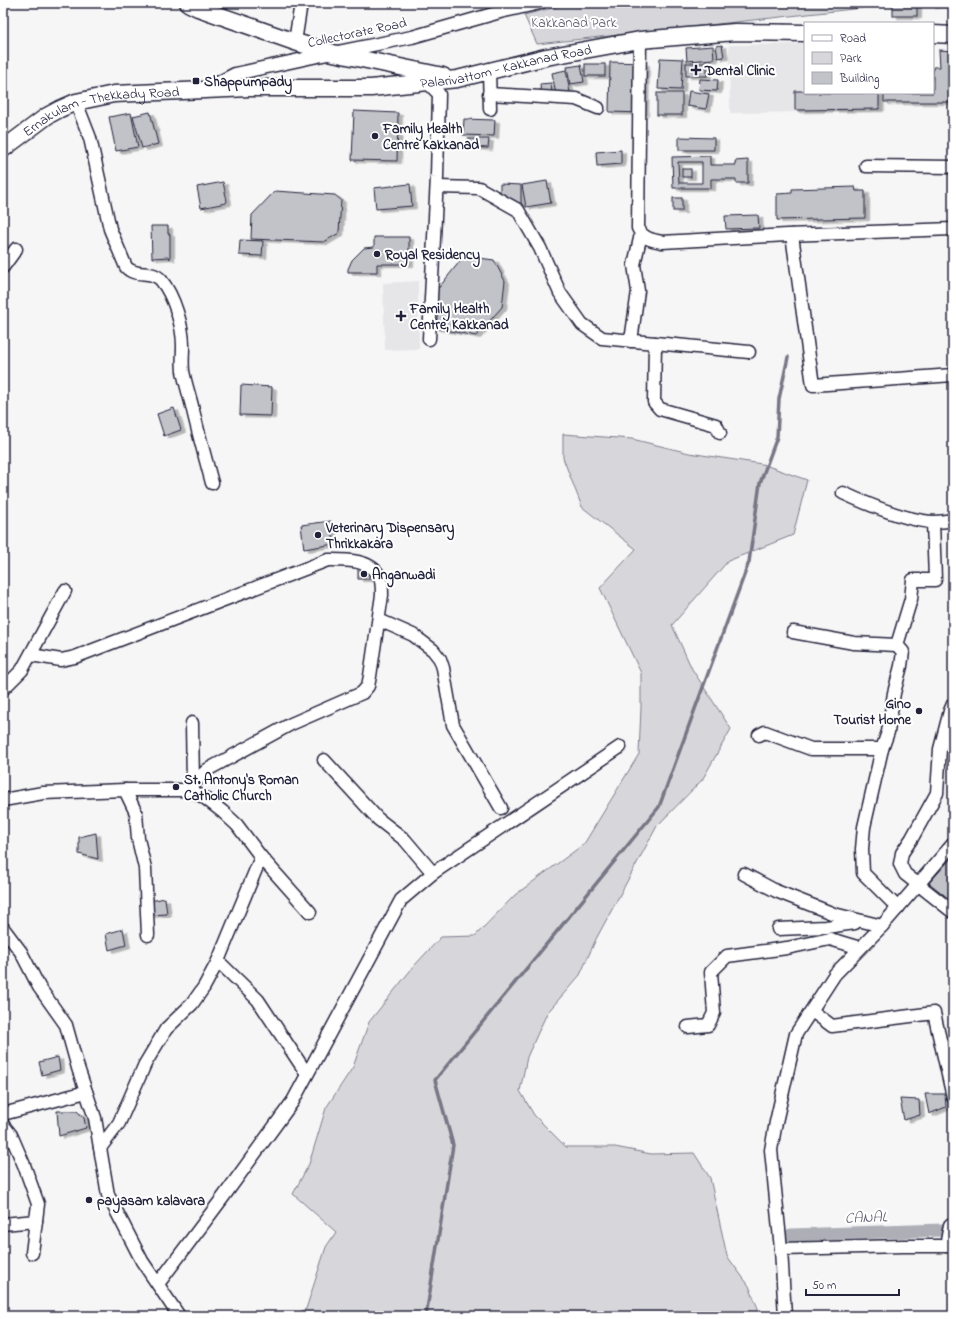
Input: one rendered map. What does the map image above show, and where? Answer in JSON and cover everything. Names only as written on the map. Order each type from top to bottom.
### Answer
[{"type":"main road","points":[[188,3],[198,8],[295,42],[333,53],[457,79]]},
{"type":"main road","name":"Palarivattom - Kakkanad Road","points":[[205,89],[371,88],[428,83],[457,79],[546,57],[640,40],[735,32],[804,33]]},
{"type":"main road","points":[[934,34],[953,35]]},
{"type":"main road","name":"Ernakulam - Thekkady Road","points":[[3,149],[47,116],[76,102],[114,94],[205,89]]},
{"type":"street","points":[[295,42],[301,3]]},
{"type":"street","name":"Collectorate Road","points":[[205,89],[235,74],[412,37],[500,12],[540,3]]},
{"type":"street","points":[[640,40],[637,214],[638,228],[641,234],[653,241],[662,242],[953,229]]},
{"type":"street","points":[[489,71],[490,109]]},
{"type":"street","points":[[428,83],[439,94],[437,187],[429,339]]},
{"type":"street","points":[[490,94],[576,100],[598,108]]},
{"type":"street","points":[[76,102],[90,138],[110,230],[126,267],[129,271],[135,273],[157,276],[162,281],[172,299],[182,338],[183,371],[212,483]]},
{"type":"street","points":[[866,166],[953,167]]},
{"type":"street","points":[[437,187],[479,188],[518,210],[540,248],[560,293],[582,324],[602,338],[749,352]]},
{"type":"street","points":[[631,341],[638,291],[634,265],[641,234]]},
{"type":"street","points":[[792,235],[813,385],[953,376]]},
{"type":"street","points":[[3,267],[16,249]]},
{"type":"street","points":[[655,343],[654,402],[660,409],[716,425],[720,433]]},
{"type":"street","points":[[843,494],[871,506],[905,516],[933,522],[953,520]]},
{"type":"street","points":[[898,645],[911,599],[913,580],[935,580],[933,522]]},
{"type":"street","points":[[31,654],[61,660],[75,658],[328,560],[359,562],[373,568],[379,576],[382,584],[382,595],[368,686],[362,693],[290,724],[207,770],[192,787]]},
{"type":"street","points":[[3,689],[22,670],[65,591]]},
{"type":"street","points":[[379,620],[413,635],[433,650],[440,659],[443,668],[453,725],[501,808]]},
{"type":"street","points":[[793,632],[854,644],[898,645]]},
{"type":"street","points":[[898,645],[903,652],[901,666],[894,693],[888,732],[882,749],[864,827],[862,849],[863,873],[898,908]]},
{"type":"street","points":[[953,704],[940,749],[937,793],[902,853],[900,864],[905,874],[953,912]]},
{"type":"street","points":[[192,723],[192,787]]},
{"type":"street","points":[[758,735],[765,732],[812,749],[882,749]]},
{"type":"street","points":[[158,1284],[293,1101],[400,900],[433,873],[620,747]]},
{"type":"street","points":[[324,760],[378,819],[405,840],[433,873]]},
{"type":"street","points":[[3,800],[43,793],[192,787],[237,825],[261,857],[310,912]]},
{"type":"street","points":[[126,790],[136,813],[138,839],[145,868],[148,935]]},
{"type":"street","points":[[785,1316],[781,1249],[771,1150],[796,1034],[835,974],[882,926],[953,844]]},
{"type":"street","points":[[100,1148],[119,1122],[145,1064],[166,1029],[192,1004],[204,987],[218,961],[261,857]]},
{"type":"street","points":[[744,874],[776,891],[834,914],[882,926]]},
{"type":"street","points":[[778,929],[826,927],[862,922]]},
{"type":"street","points":[[3,928],[21,952],[39,987],[66,1025],[95,1118],[108,1195],[142,1261],[179,1316]]},
{"type":"street","points":[[688,1027],[708,1025],[714,1013],[711,972],[727,956],[787,948],[830,939],[860,948]]},
{"type":"street","points":[[218,961],[258,1000],[307,1074]]},
{"type":"street","points":[[812,1011],[832,1026],[934,1013],[950,1072],[953,1097]]},
{"type":"street","points":[[3,1114],[86,1092]]},
{"type":"street","points":[[3,1125],[11,1135],[38,1204],[32,1253]]},
{"type":"street","points":[[3,1224],[36,1221]]},
{"type":"street","points":[[781,1249],[950,1246],[950,1225],[953,1223]]},
{"type":"shaded area","points":[[804,44],[804,94],[886,94],[886,111],[730,113],[729,45]]},
{"type":"shaded area","name":"Family Health Centre, Kakkanad","points":[[418,281],[419,349],[385,350],[383,283]]},
{"type":"green space","name":"Kakkanad Park","points":[[573,3],[862,3],[862,8],[537,44],[524,15]]},
{"type":"green space","points":[[563,434],[632,439],[689,453],[762,464],[807,480],[793,535],[728,561],[672,625],[692,669],[731,729],[702,780],[657,826],[596,939],[580,975],[547,1013],[527,1057],[520,1091],[534,1115],[566,1147],[615,1147],[651,1154],[694,1153],[710,1178],[727,1256],[749,1286],[761,1316],[292,1316],[306,1309],[326,1247],[336,1232],[293,1194],[309,1164],[326,1108],[353,1067],[369,1022],[414,966],[441,937],[475,936],[515,895],[584,844],[639,754],[641,673],[600,588],[636,549],[582,507],[563,458]]},
{"type":"building","points":[[893,3],[917,3],[917,16],[893,16]]},
{"type":"building","points":[[930,3],[953,3],[953,4],[931,6]]},
{"type":"building","points":[[722,45],[724,57],[718,58],[716,46]]},
{"type":"building","points":[[713,46],[714,59],[687,61],[686,48]]},
{"type":"building","points":[[939,50],[953,51],[953,102],[884,102],[884,94],[934,94],[934,67],[940,67]]},
{"type":"building","points":[[660,58],[683,59],[681,90],[658,89]]},
{"type":"building","points":[[610,62],[645,63],[644,113],[609,112]]},
{"type":"building","name":"Dental Clinic","points":[[686,63],[707,63],[707,76],[686,76]]},
{"type":"building","points":[[585,64],[605,64],[605,76],[585,76]]},
{"type":"building","points":[[581,65],[584,82],[570,84],[567,67]]},
{"type":"building","points":[[566,70],[570,93],[556,95],[552,73]]},
{"type":"building","points":[[700,79],[718,80],[717,91],[699,90]]},
{"type":"building","points":[[551,83],[552,95],[541,96],[540,84]]},
{"type":"building","points":[[689,91],[709,94],[706,109],[687,106]]},
{"type":"building","points":[[795,91],[804,91],[804,94],[879,94],[879,109],[795,110]]},
{"type":"building","points":[[657,93],[682,93],[682,115],[657,115]]},
{"type":"building","name":"Family Health Centre Kakkanad","points":[[354,111],[398,113],[397,161],[352,160]]},
{"type":"building","points":[[150,112],[158,144],[142,148],[133,116]]},
{"type":"building","points":[[131,113],[138,147],[116,151],[109,117]]},
{"type":"building","points":[[464,119],[495,120],[494,136],[463,135]]},
{"type":"building","points":[[679,137],[714,138],[714,150],[679,150]]},
{"type":"building","points":[[468,139],[489,139],[488,148],[468,147]]},
{"type":"building","points":[[621,150],[621,164],[597,166],[596,152]]},
{"type":"building","points":[[710,156],[710,165],[736,165],[735,161],[748,160],[748,183],[736,183],[736,179],[711,179],[711,188],[673,188],[672,157]],"holes":[[[678,162],[702,162],[702,183],[679,183]]]},
{"type":"building","points":[[682,169],[691,169],[691,177],[682,177]]},
{"type":"building","points":[[547,181],[551,203],[526,207],[522,185]]},
{"type":"building","points":[[223,182],[227,201],[226,203],[201,208],[197,187]]},
{"type":"building","points":[[410,184],[412,206],[376,209],[374,188]]},
{"type":"building","points":[[500,184],[521,185],[521,205],[500,201]]},
{"type":"building","points":[[855,187],[856,191],[865,191],[865,218],[777,220],[777,194],[792,193],[792,189]]},
{"type":"building","points":[[275,191],[335,195],[341,200],[339,233],[324,242],[251,239],[252,215]]},
{"type":"building","points":[[673,198],[682,198],[682,211],[673,211]]},
{"type":"building","points":[[758,215],[759,228],[726,229],[725,216]]},
{"type":"building","points":[[151,226],[168,226],[168,234],[170,234],[170,259],[169,257],[152,258]]},
{"type":"building","points":[[374,237],[409,237],[409,264],[377,264],[377,272],[348,272],[352,260],[364,248],[374,247]]},
{"type":"building","points":[[240,240],[263,241],[262,256],[239,255]]},
{"type":"building","points":[[464,256],[494,260],[505,281],[502,307],[476,336],[435,328],[437,290]]},
{"type":"building","points":[[241,385],[272,387],[271,416],[240,415]]},
{"type":"building","points":[[174,408],[181,430],[164,436],[157,414]]},
{"type":"building","name":"Veterinary Dispensary Thrikkakara","points":[[331,521],[334,544],[304,549],[301,525]]},
{"type":"building","name":"Anganwadi","points":[[358,567],[369,570],[369,579],[358,579]]},
{"type":"building","points":[[96,833],[98,859],[79,854],[79,837]]},
{"type":"building","points":[[953,856],[953,902],[929,883]]},
{"type":"building","points":[[165,898],[167,914],[150,915],[150,901]]},
{"type":"building","points":[[123,929],[126,945],[109,950],[106,934]]},
{"type":"building","points":[[58,1057],[60,1070],[42,1075],[39,1062]]},
{"type":"building","points":[[925,1094],[945,1094],[946,1107],[929,1114]]},
{"type":"building","points":[[900,1099],[919,1100],[920,1115],[904,1120]]},
{"type":"building","points":[[57,1111],[77,1111],[84,1118],[86,1128],[59,1136]]},
{"type":"waterway","points":[[426,1316],[453,1145],[435,1080],[659,807],[749,562],[760,483],[777,437],[779,399],[788,357]]},
{"type":"waterway","name":"CANAL","points":[[791,1235],[942,1230]]},
{"type":"place","name":"Dental Clinic","points":[[696,70]]},
{"type":"place","name":"Shappumpady","points":[[196,81]]},
{"type":"place","name":"Family Health Centre Kakkanad","points":[[375,136]]},
{"type":"place","name":"Royal Residency","points":[[377,254]]},
{"type":"place","name":"Family Health Centre, Kakkanad","points":[[401,316]]},
{"type":"place","name":"Veterinary Dispensary Thrikkakara","points":[[318,535]]},
{"type":"place","name":"Anganwadi","points":[[364,574]]},
{"type":"place","name":"Gino Tourist Home","points":[[919,711]]},
{"type":"place","name":"St. Antony's Roman Catholic Church","points":[[176,787]]},
{"type":"place","name":"payasam kalavara","points":[[89,1200]]}]
